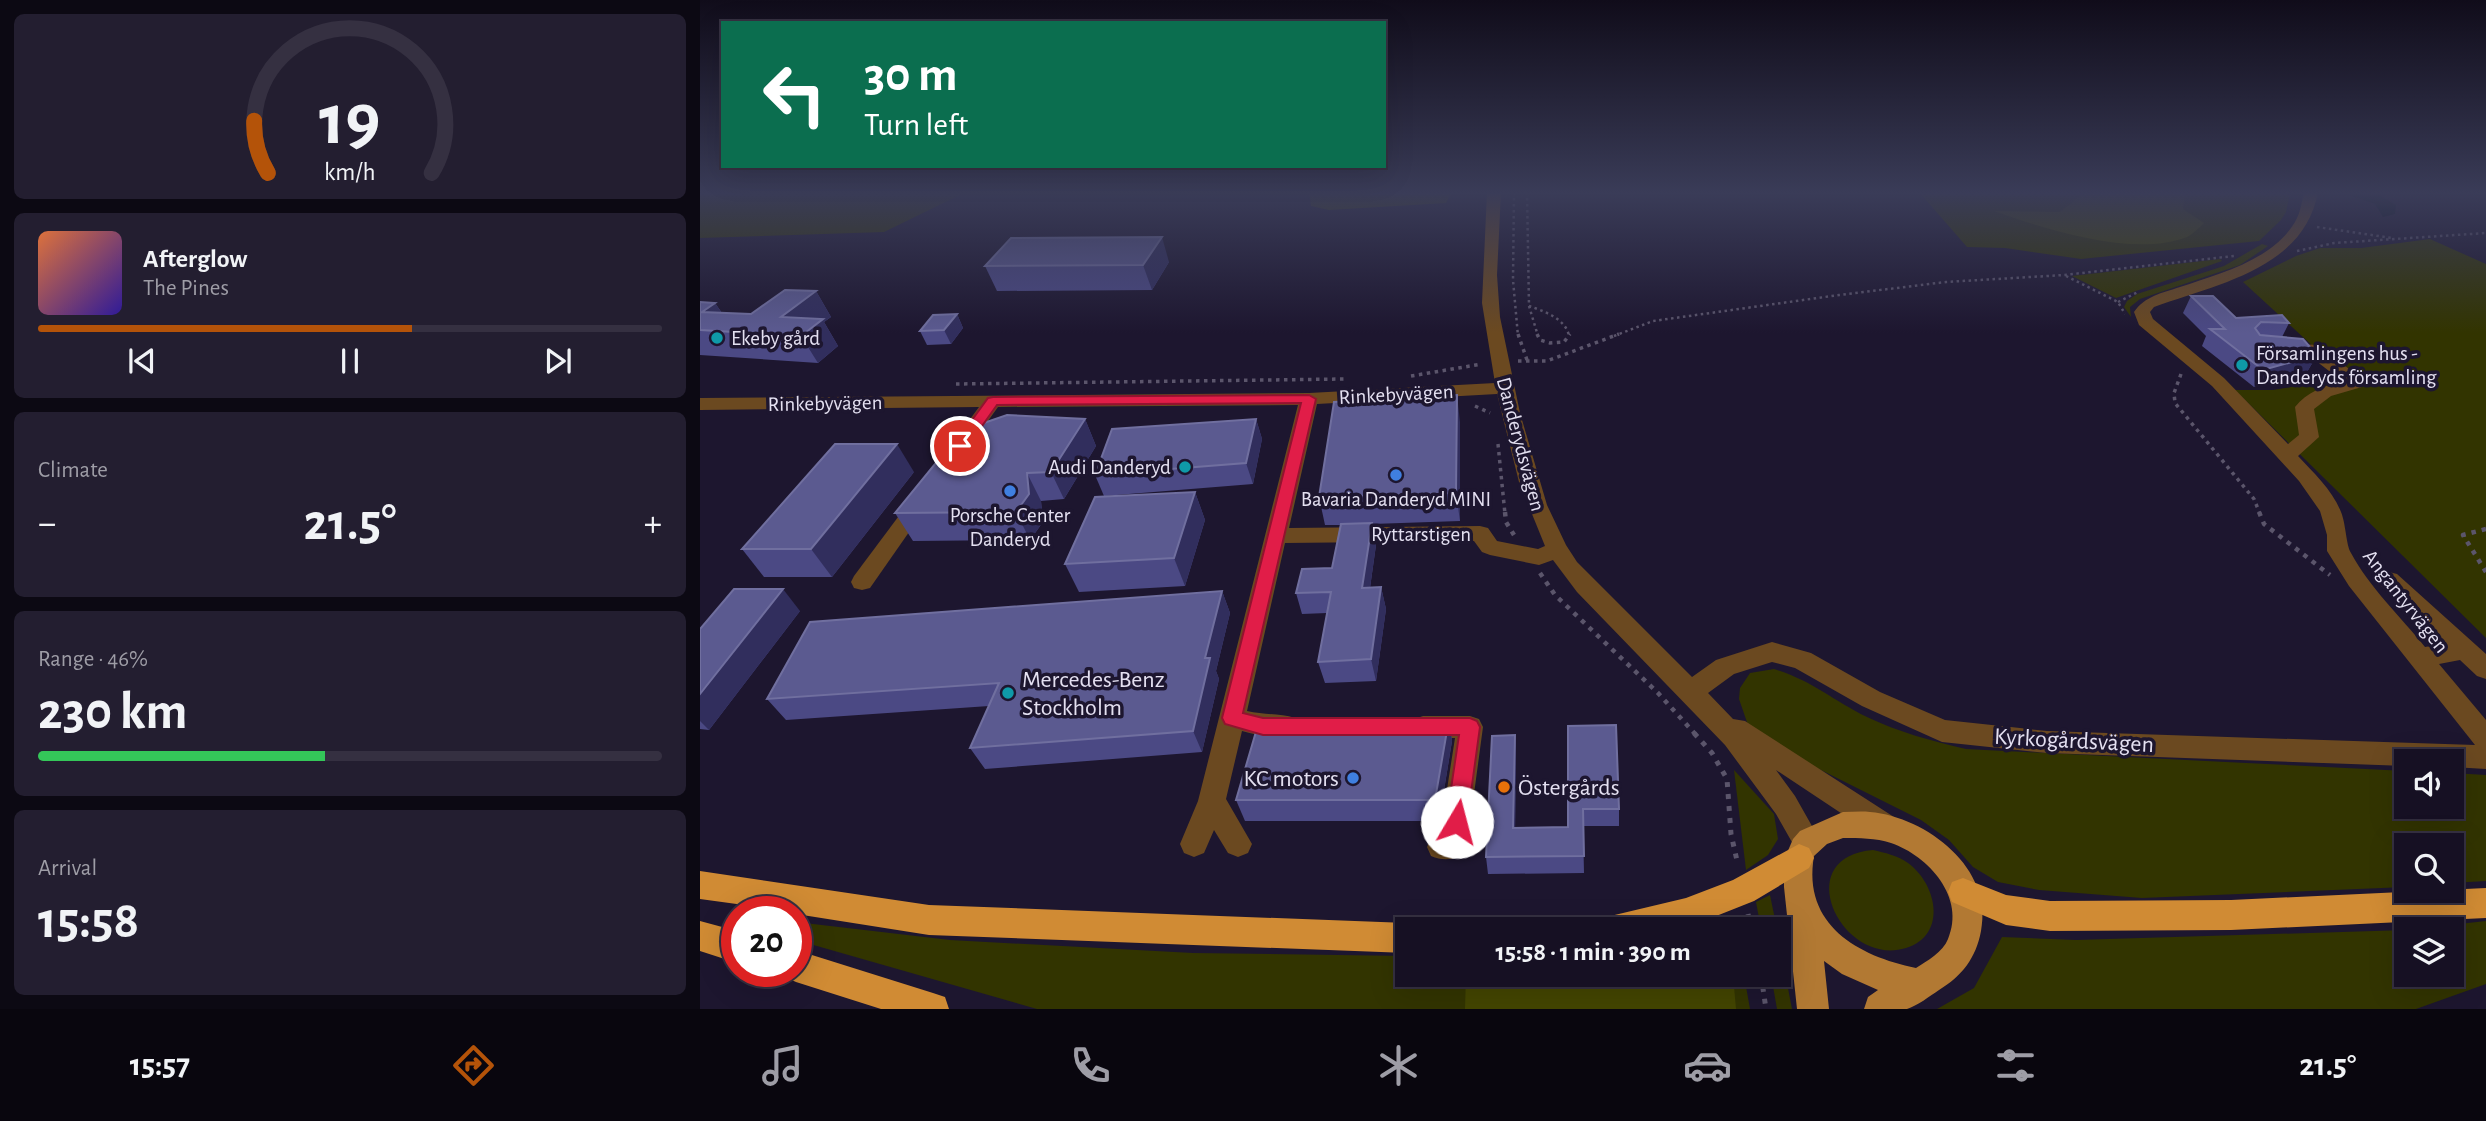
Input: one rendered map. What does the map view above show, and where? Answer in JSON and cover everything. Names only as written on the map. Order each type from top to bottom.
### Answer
[{"type":"highway","points":[[1668,917],[1686,913],[1743,891],[1803,850]]},
{"type":"highway","points":[[700,885],[929,920],[1395,937]]},
{"type":"highway","points":[[1963,892],[2006,910],[2050,916],[2231,915],[2486,903]]},
{"type":"highway","points":[[700,936],[721,942]]},
{"type":"highway","points":[[812,971],[933,1009]]},
{"type":"main road","points":[[1812,1009],[1798,887],[1803,850],[1826,830],[1855,823],[1884,825],[1915,838],[1935,853],[1958,880],[1969,918],[1963,944],[1946,968],[1891,999],[1880,1009]]},
{"type":"main road","points":[[1803,914],[1819,937],[1859,968],[1883,978],[1918,984]]},
{"type":"street","name":"Danderydsvägen","points":[[1492,239],[1490,304],[1505,388],[1529,483],[1544,527],[1583,584],[1714,714],[1771,781],[1803,850]]},
{"type":"street","name":"Angantyrvägen","points":[[2287,239],[2252,266],[2148,304],[2142,312],[2145,321],[2218,382],[2287,455],[2330,510],[2338,535],[2338,551],[2357,580],[2486,739]]},
{"type":"street","points":[[2271,346],[2312,349],[2356,383],[2325,392],[2304,407],[2309,437],[2287,455]]},
{"type":"street","name":"Rinkebyvägen","points":[[700,404],[1309,399],[1505,388]]},
{"type":"street","points":[[1194,844],[1212,802],[1309,399]]},
{"type":"street","points":[[862,582],[993,401]]},
{"type":"street","name":"Ryttarstigen","points":[[1276,536],[1480,533],[1490,547],[1539,557],[1558,550]]},
{"type":"street","points":[[2389,580],[2486,669]]},
{"type":"street","points":[[2421,657],[2465,650]]},
{"type":"street","name":"Kyrkogårdsvägen","points":[[1691,692],[1725,667],[1772,652],[1802,660],[1871,699],[1942,732],[2047,741],[2486,757]]},
{"type":"street","name":"Danderydsvägen","points":[[1714,714],[1884,825]]},
{"type":"street","points":[[1232,718],[1263,726],[1318,726]]},
{"type":"street","points":[[1401,727],[1470,727],[1453,846],[1441,847]]},
{"type":"street","points":[[1212,802],[1238,844]]},
{"type":"path","points":[[1514,239],[1515,317],[1522,353],[1527,360],[1547,361],[1653,321],[1946,282],[2064,275],[2238,255]]},
{"type":"path","points":[[1527,239],[1528,306],[1530,319],[1540,340],[1550,343],[1564,342],[1570,334],[1567,328],[1549,312],[1528,306]]},
{"type":"path","points":[[2277,248],[2298,251],[2334,243],[2400,239]]},
{"type":"path","points":[[2064,275],[2118,302],[2132,321]]},
{"type":"path","points":[[2180,364],[2181,376],[2174,393],[2175,403],[2254,499],[2264,524],[2336,579]]},
{"type":"path","points":[[1408,376],[1469,368]]},
{"type":"path","points":[[950,384],[1345,379]]},
{"type":"path","points":[[2486,529],[2463,535],[2486,572]]},
{"type":"path","points":[[1763,987],[1766,1009]]},
{"type":"shaded area","points":[[1960,239],[2261,239],[2081,259],[2005,248],[1967,247]]},
{"type":"shaded area","points":[[2091,239],[2180,239],[2166,243],[2117,243]]},
{"type":"shaded area","points":[[2430,239],[2486,264],[2486,638],[2235,390],[2273,390],[2354,376],[2328,360],[2243,282],[2296,256],[2320,248],[2361,248]]},
{"type":"shaded area","points":[[2262,244],[2268,246],[2240,265],[2140,299],[2130,307],[2131,317],[2124,307],[2127,301],[2137,294],[2224,266]]},
{"type":"shaded area","points":[[2220,259],[2222,261],[2116,298],[2072,276]]},
{"type":"shaded area","points":[[1774,669],[1800,679],[1879,722],[1915,736],[1966,749],[2394,770],[2394,819],[2464,819],[2464,774],[2486,775],[2486,881],[2464,882],[2464,833],[2394,833],[2394,888],[2142,898],[2039,890],[1998,882],[1973,867],[1949,840],[1921,820],[1787,753],[1749,728],[1739,699],[1740,688],[1750,673]]},
{"type":"shaded area","points":[[1734,770],[1774,814],[1778,839],[1768,855],[1746,870]]},
{"type":"shaded area","points":[[1873,850],[1908,863],[1926,883],[1931,896],[1933,921],[1928,932],[1906,948],[1883,950],[1862,942],[1845,928],[1834,909],[1829,889],[1833,871],[1847,857]]},
{"type":"shaded area","points":[[1770,895],[1775,917],[1759,917],[1756,902]]},
{"type":"shaded area","points":[[2486,921],[2486,984],[2416,1009],[1937,1009],[1974,988],[2002,937],[2076,940],[2394,930],[2394,987],[2464,987],[2464,923]]},
{"type":"shaded area","points":[[812,924],[950,940],[1193,953],[1395,956],[1395,987],[1746,987],[1750,1009],[1037,1009],[812,945]]},
{"type":"shaded area","points":[[1466,987],[1734,987],[1736,1009],[1465,1009]]},
{"type":"shaded area","points":[[1773,987],[1788,987],[1792,1009],[1777,1009]]},
{"type":"building","points":[[1010,239],[1161,239],[1143,265],[985,266]]},
{"type":"building","points":[[785,290],[816,291],[781,317],[823,319],[801,336],[700,330],[700,302],[715,303],[702,312],[751,314]]},
{"type":"building","points":[[2191,296],[2213,296],[2236,318],[2282,315],[2289,323],[2261,322],[2255,328],[2260,335],[2303,339],[2317,355],[2263,370],[2210,329],[2225,329]]},
{"type":"building","points":[[957,314],[944,330],[920,331],[933,315]]},
{"type":"building","name":"Bavaria Danderyd MINI","points":[[1457,395],[1456,493],[1319,497],[1334,402]]},
{"type":"building","points":[[1007,415],[1085,419],[1051,472],[1027,473],[1029,494],[1016,512],[895,513],[944,453],[978,425]]},
{"type":"building","points":[[1256,419],[1246,463],[1095,475],[1112,429]]},
{"type":"building","points":[[835,444],[897,444],[811,549],[742,549]]},
{"type":"building","points":[[1195,492],[1174,558],[1065,564],[1095,497]]},
{"type":"building","points":[[1372,523],[1362,588],[1381,587],[1371,659],[1318,662],[1331,592],[1296,593],[1302,569],[1332,568],[1341,524]]},
{"type":"building","points":[[734,589],[783,589],[700,694],[700,629]]},
{"type":"building","name":"Mercedes-Benz Stockholm","points":[[1222,591],[1205,658],[1210,658],[1193,731],[970,748],[999,683],[767,699],[810,622]]},
{"type":"building","name":"KC motors","points":[[1260,718],[1449,719],[1435,800],[1236,800]]},
{"type":"building","points":[[1616,725],[1619,809],[1583,809],[1584,856],[1486,857],[1492,736],[1515,735],[1513,828],[1568,827],[1568,726]]},
{"type":"place","name":"Ekeby gård","points":[[717,338]]},
{"type":"place","name":"Församlingens hus - Danderyds församling","points":[[2242,365]]},
{"type":"place","name":"Audi Danderyd","points":[[1185,467]]},
{"type":"place","name":"Bavaria Danderyd MINI","points":[[1396,475]]},
{"type":"place","name":"Porsche Center Danderyd","points":[[1010,491]]},
{"type":"place","name":"Mercedes-Benz Stockholm","points":[[1008,693]]},
{"type":"place","name":"KC motors","points":[[1353,778]]},
{"type":"place","name":"Östergårds","points":[[1504,787]]},
{"type":"route","points":[[960,446],[993,401],[1309,399],[1232,718],[1263,726],[1470,727],[1457,822]]}]
